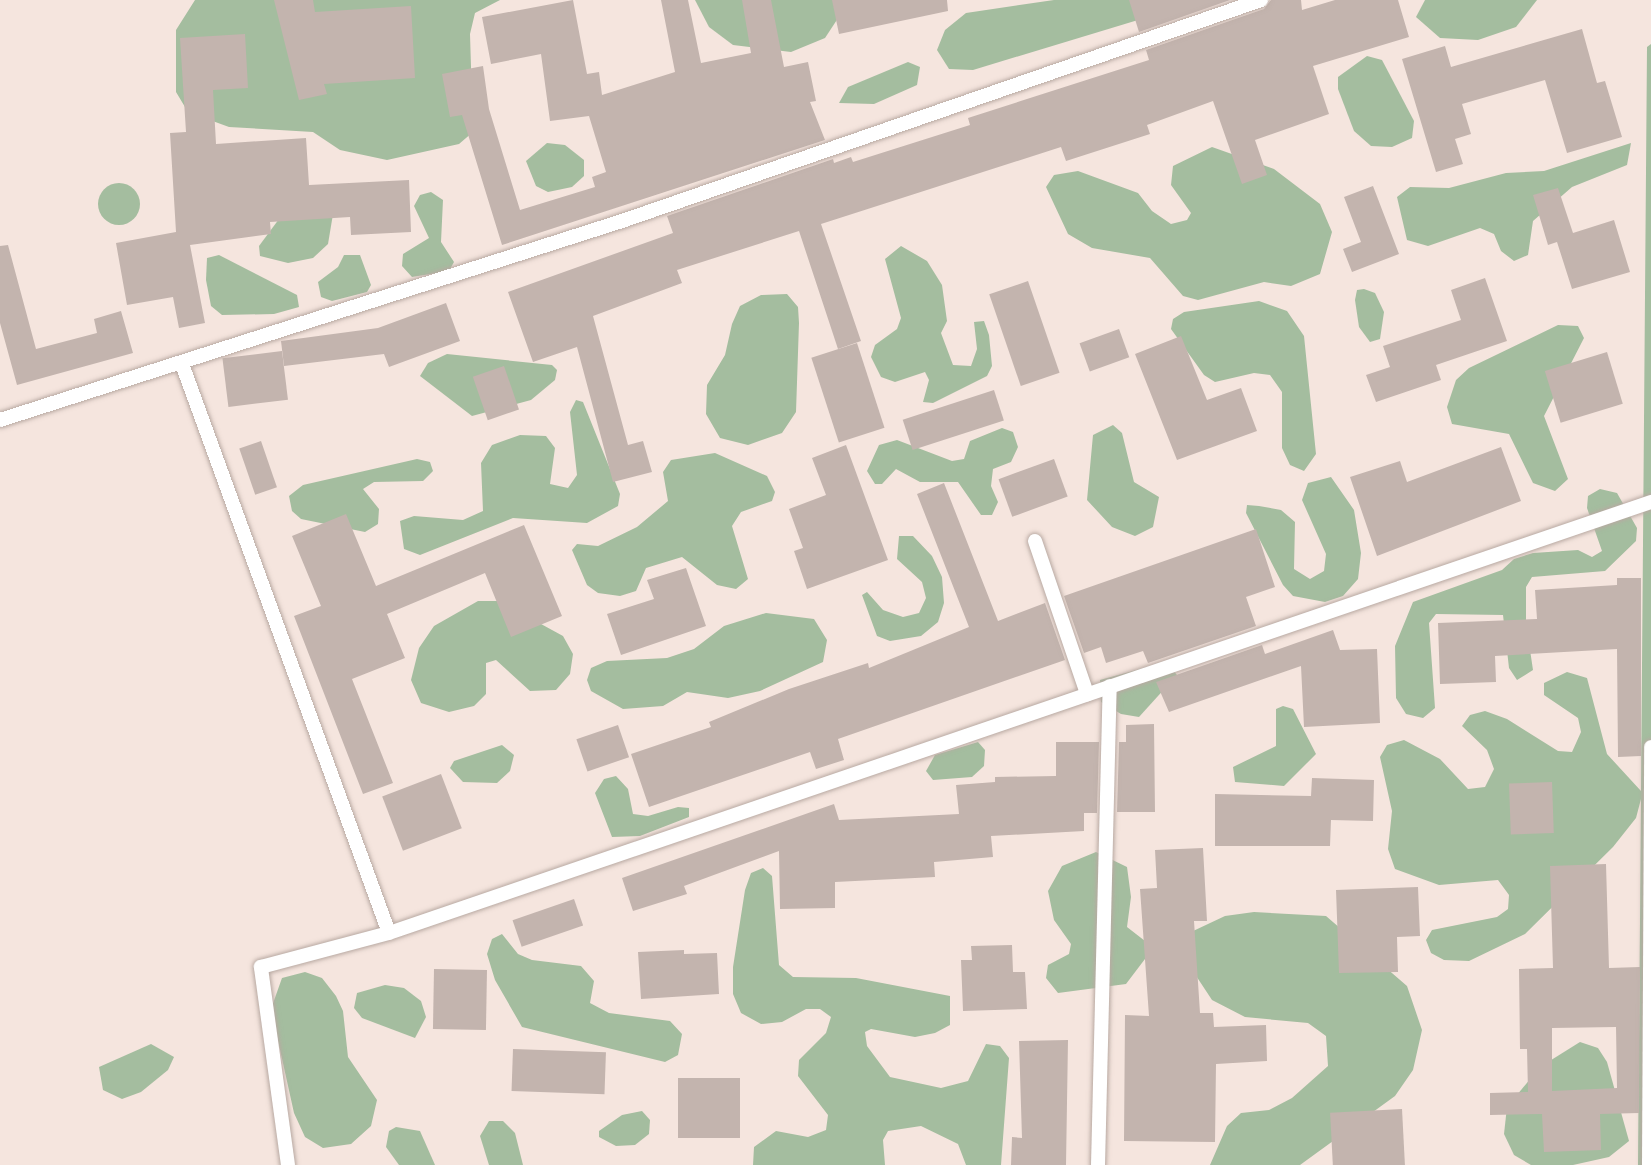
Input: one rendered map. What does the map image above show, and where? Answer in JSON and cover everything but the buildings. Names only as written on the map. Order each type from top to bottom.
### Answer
[{"type":"lane","points":[[0,420],[625,220],[1261,0]]},
{"type":"lane","points":[[182,364],[389,933]]},
{"type":"lane","points":[[288,1165],[261,967],[389,933],[1651,502]]},
{"type":"lane","points":[[1035,541],[1087,694]]},
{"type":"lane","points":[[1098,1165],[1110,686]]},
{"type":"lane","points":[[1649,1165],[1651,747]]},
{"type":"green space","points":[[195,0],[500,0],[475,13],[470,34],[473,132],[459,144],[387,160],[340,150],[313,132],[229,127],[188,112],[176,92],[176,30]]},
{"type":"green space","points":[[695,0],[850,0],[825,38],[791,52],[733,45],[709,27]]},
{"type":"green space","points":[[1054,0],[1204,0],[973,70],[949,69],[937,50],[945,30],[966,13]]},
{"type":"green space","points":[[1425,0],[1537,0],[1516,27],[1478,40],[1440,38],[1416,17]]},
{"type":"green space","points":[[1651,44],[1651,1165],[1638,1165],[1641,799],[1636,818],[1613,847],[1525,934],[1469,961],[1444,960],[1431,953],[1426,940],[1432,930],[1497,917],[1508,909],[1509,895],[1498,880],[1439,885],[1395,869],[1388,849],[1392,811],[1380,757],[1387,745],[1404,740],[1440,759],[1468,789],[1485,787],[1494,769],[1487,750],[1462,726],[1470,715],[1485,711],[1507,719],[1558,751],[1572,752],[1581,732],[1578,718],[1544,695],[1544,683],[1567,672],[1587,678],[1607,754],[1641,791],[1647,47]]},
{"type":"green space","points":[[1367,56],[1382,60],[1414,121],[1412,138],[1392,147],[1371,146],[1354,131],[1338,89],[1338,77]]},
{"type":"green space","points":[[908,62],[920,67],[917,85],[874,104],[839,103],[848,87]]},
{"type":"green space","points":[[547,143],[565,145],[584,160],[584,176],[572,187],[548,192],[536,186],[526,161]]},
{"type":"green space","points":[[1631,143],[1627,165],[1572,187],[1533,221],[1528,255],[1514,261],[1501,251],[1494,234],[1480,228],[1428,246],[1407,240],[1397,197],[1410,187],[1449,188],[1506,173],[1544,171]]},
{"type":"green space","points":[[1212,147],[1274,169],[1320,204],[1332,232],[1320,274],[1291,286],[1264,282],[1198,300],[1183,296],[1150,258],[1092,248],[1068,234],[1046,187],[1054,175],[1078,171],[1138,193],[1152,211],[1171,224],[1187,220],[1191,213],[1171,185],[1173,166]]},
{"type":"green space","points":[[119,183],[134,189],[140,204],[134,219],[119,225],[104,219],[98,204],[104,189]]},
{"type":"green space","points":[[431,192],[443,200],[441,242],[454,262],[449,271],[412,277],[402,266],[403,254],[429,238],[414,206],[420,195]]},
{"type":"green space","points":[[334,208],[328,244],[313,258],[288,263],[260,256],[259,246],[279,219]]},
{"type":"green space","points":[[901,246],[927,261],[942,285],[947,321],[941,333],[953,365],[971,366],[977,349],[974,322],[984,321],[989,335],[992,366],[987,376],[933,403],[923,402],[929,380],[925,372],[895,382],[881,377],[871,357],[875,345],[897,329],[901,318],[885,259]]},
{"type":"green space","points":[[219,255],[297,295],[299,307],[274,314],[222,315],[211,306],[206,280],[207,258]]},
{"type":"green space","points":[[344,255],[360,255],[371,285],[367,292],[332,301],[321,297],[318,282],[338,267]]},
{"type":"green space","points":[[1357,290],[1375,293],[1384,312],[1380,339],[1370,342],[1359,327],[1355,300]]},
{"type":"green space","points":[[787,294],[798,307],[796,412],[782,433],[748,445],[720,438],[706,414],[707,385],[725,355],[740,306],[761,295]]},
{"type":"green space","points":[[1259,301],[1287,311],[1304,336],[1316,454],[1304,471],[1290,465],[1282,448],[1282,392],[1270,375],[1254,373],[1215,382],[1204,375],[1171,329],[1173,319],[1184,312]]},
{"type":"green space","points":[[1558,325],[1578,326],[1584,338],[1544,416],[1568,479],[1555,491],[1533,483],[1509,434],[1452,424],[1447,407],[1456,380],[1469,368]]},
{"type":"green space","points":[[447,354],[552,365],[557,370],[555,380],[531,400],[472,416],[420,376],[428,363]]},
{"type":"green space","points":[[576,400],[583,402],[620,494],[618,506],[587,523],[513,518],[420,555],[404,549],[400,521],[414,516],[463,520],[483,511],[481,463],[492,445],[520,435],[546,436],[555,448],[550,484],[568,488],[577,475],[570,412]]},
{"type":"green space","points":[[1113,425],[1122,433],[1134,482],[1159,497],[1153,527],[1135,536],[1112,527],[1087,500],[1093,435]]},
{"type":"green space","points":[[1002,428],[1013,432],[1018,447],[1011,462],[993,469],[991,486],[998,502],[992,515],[981,515],[958,482],[920,482],[896,469],[882,484],[875,484],[867,471],[879,445],[897,440],[952,461],[964,459],[970,441]]},
{"type":"green space","points":[[715,453],[767,476],[775,492],[772,501],[741,512],[732,526],[748,579],[736,589],[717,585],[682,557],[646,568],[636,591],[620,596],[598,593],[587,585],[572,550],[577,544],[598,546],[637,527],[668,501],[663,472],[671,460]]},
{"type":"green space","points":[[417,459],[430,462],[433,471],[423,481],[374,482],[363,489],[379,509],[378,524],[365,532],[301,519],[292,511],[289,496],[303,485]]},
{"type":"green space","points":[[1331,477],[1354,510],[1361,553],[1358,579],[1343,596],[1325,602],[1293,596],[1283,585],[1246,513],[1247,505],[1281,510],[1295,522],[1294,569],[1310,579],[1324,571],[1326,554],[1302,500],[1308,483]]},
{"type":"green space","points":[[1600,489],[1617,493],[1637,528],[1636,541],[1605,571],[1532,577],[1526,587],[1526,623],[1533,670],[1517,680],[1509,668],[1503,615],[1436,614],[1429,623],[1435,708],[1423,718],[1406,714],[1396,698],[1395,646],[1413,602],[1502,570],[1514,559],[1533,553],[1578,550],[1592,557],[1602,551],[1587,508],[1588,496]]},
{"type":"green space","points":[[899,536],[913,536],[932,556],[942,577],[944,603],[938,622],[921,636],[890,641],[877,636],[862,595],[867,592],[883,610],[903,617],[919,613],[926,598],[922,582],[897,559]]},
{"type":"green space","points":[[478,601],[499,601],[563,636],[573,654],[570,674],[556,690],[530,691],[496,660],[486,663],[486,694],[474,706],[449,712],[421,703],[411,680],[419,648],[434,626]]},
{"type":"green space","points":[[766,613],[814,619],[827,640],[823,662],[760,691],[728,698],[687,692],[663,706],[623,709],[591,691],[587,680],[591,668],[607,661],[667,658],[694,649],[724,626]]},
{"type":"green space","points":[[1166,662],[1177,675],[1139,717],[1121,714],[1101,702],[1100,680]]},
{"type":"green space","points":[[1283,706],[1293,709],[1316,754],[1284,786],[1235,782],[1233,767],[1276,746],[1276,709]]},
{"type":"green space","points":[[978,742],[985,750],[984,766],[972,777],[933,780],[926,771],[935,755]]},
{"type":"green space","points":[[502,745],[514,755],[510,771],[497,783],[463,782],[450,768],[454,761]]},
{"type":"green space","points":[[616,776],[628,789],[633,814],[648,816],[678,807],[689,808],[689,817],[640,836],[612,837],[595,793],[604,779]]},
{"type":"green space","points":[[1096,852],[1127,867],[1131,897],[1127,927],[1145,941],[1148,955],[1126,984],[1058,993],[1046,978],[1048,965],[1069,954],[1071,944],[1054,920],[1048,891],[1062,866]]},
{"type":"green space","points":[[763,868],[772,876],[779,965],[793,977],[856,978],[950,996],[950,1025],[935,1033],[915,1037],[871,1029],[865,1032],[867,1046],[890,1077],[941,1088],[968,1081],[986,1044],[1000,1046],[1009,1058],[1001,1165],[966,1165],[958,1144],[921,1126],[888,1131],[883,1140],[885,1165],[753,1165],[754,1147],[776,1131],[808,1137],[826,1130],[828,1115],[798,1076],[799,1060],[826,1033],[831,1017],[820,1009],[806,1009],[782,1022],[761,1024],[741,1013],[733,994],[733,967],[745,890],[751,873]]},
{"type":"green space","points":[[1254,912],[1326,916],[1407,986],[1422,1030],[1413,1070],[1395,1096],[1300,1165],[1210,1165],[1227,1126],[1241,1113],[1269,1110],[1292,1098],[1328,1066],[1326,1036],[1308,1023],[1245,1017],[1212,1000],[1179,950],[1191,932],[1225,916]]},
{"type":"green space","points":[[502,934],[518,954],[532,960],[581,966],[594,981],[590,1003],[609,1013],[670,1021],[682,1034],[678,1055],[665,1062],[522,1027],[495,980],[487,954],[492,939]]},
{"type":"green space","points":[[305,972],[322,978],[336,996],[343,1011],[348,1057],[377,1100],[371,1126],[351,1144],[323,1148],[305,1137],[294,1113],[271,1009],[282,978]]},
{"type":"green space","points":[[385,985],[404,988],[421,1001],[426,1017],[415,1038],[362,1018],[354,1008],[357,993]]},
{"type":"green space","points":[[1580,1042],[1598,1048],[1607,1062],[1629,1141],[1609,1157],[1573,1165],[1531,1165],[1514,1155],[1504,1134],[1507,1107],[1540,1067]]},
{"type":"green space","points":[[151,1044],[174,1057],[168,1070],[141,1092],[122,1099],[103,1090],[99,1067]]},
{"type":"green space","points":[[642,1111],[650,1120],[649,1134],[635,1145],[616,1146],[599,1137],[599,1131],[622,1115]]},
{"type":"green space","points":[[489,1121],[503,1121],[515,1133],[523,1165],[489,1165],[480,1136]]},
{"type":"green space","points":[[396,1127],[420,1131],[435,1165],[399,1165],[386,1147],[389,1131]]}]
